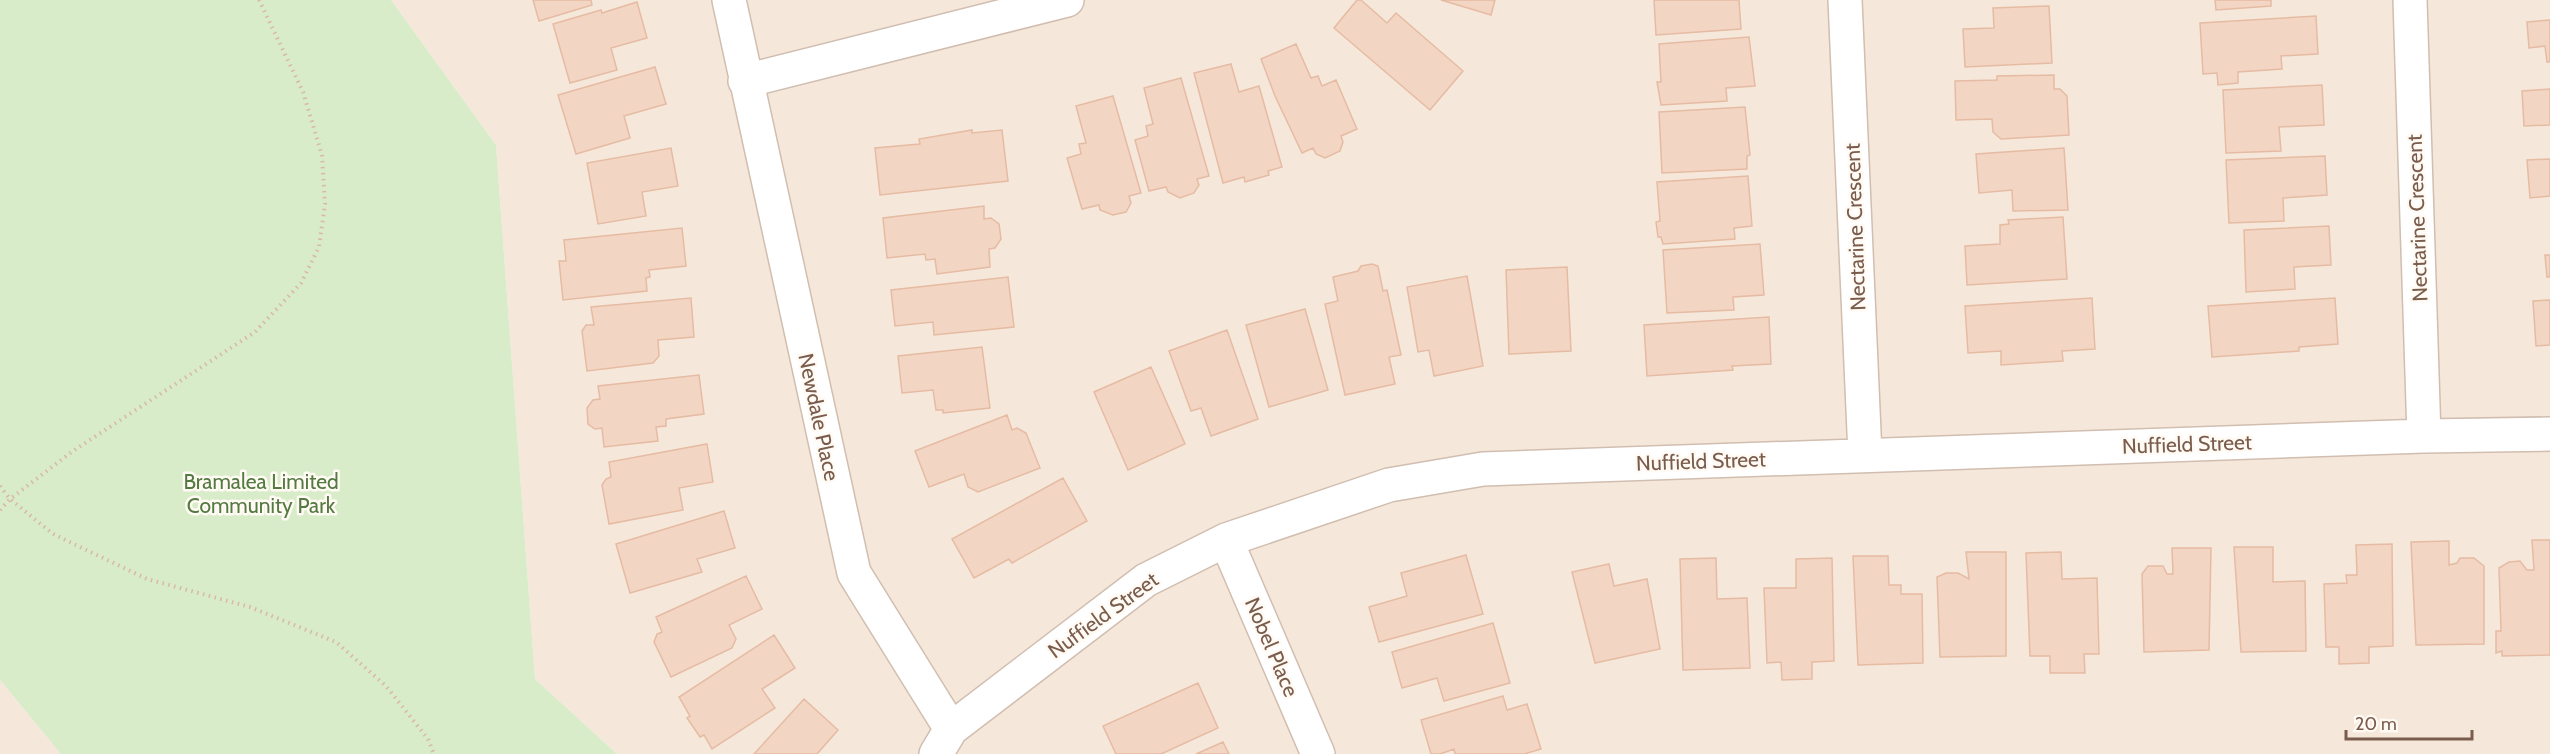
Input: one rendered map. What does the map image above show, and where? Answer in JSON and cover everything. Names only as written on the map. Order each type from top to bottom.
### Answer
[{"type":"street","name":"Newdale Place","points":[[729,0],[854,573],[944,742]]},
{"type":"street","points":[[745,81],[1067,0]]},
{"type":"street","name":"Nectarine Crescent","points":[[1845,0],[1864,455]]},
{"type":"street","name":"Nectarine Crescent","points":[[2410,0],[2424,436]]},
{"type":"street","name":"Nuffield Street","points":[[944,742],[1146,580],[1226,540],[1389,485],[1483,469],[2424,436],[2550,434]]},
{"type":"street","name":"Nobel Place","points":[[1226,540],[1318,754]]},
{"type":"path","points":[[0,510],[10,499],[73,451],[255,332],[301,283],[319,247],[325,204],[322,155],[303,92],[259,0]]},
{"type":"path","points":[[0,486],[10,499],[53,534],[147,579],[250,607],[336,642],[386,686],[428,739],[434,754]]},
{"type":"shaded area","points":[[391,0],[2550,0],[2550,754],[617,754],[535,679],[496,145]]},
{"type":"shaded area","points":[[0,680],[61,754],[0,754]]},
{"type":"green space","name":"Bramalea Limited Community Park","points":[[0,0],[391,0],[496,145],[535,679],[617,754],[61,754],[0,680]]},
{"type":"building","points":[[533,0],[591,0],[592,5],[539,21]]},
{"type":"building","points":[[1357,0],[1361,0],[1387,23],[1396,13],[1463,71],[1430,110],[1334,28]]},
{"type":"building","points":[[1441,0],[1495,0],[1491,15]]},
{"type":"building","points":[[1654,0],[1739,0],[1741,29],[1656,35]]},
{"type":"building","points":[[2215,0],[2271,0],[2271,6],[2216,10]]},
{"type":"building","points":[[637,2],[647,38],[611,48],[617,70],[570,83],[553,24]]},
{"type":"building","points":[[2049,6],[2052,63],[1965,67],[1963,29],[1994,28],[1993,8]]},
{"type":"building","points":[[2316,16],[2318,54],[2281,56],[2282,69],[2238,72],[2238,83],[2218,85],[2217,73],[2203,74],[2200,23]]},
{"type":"building","points":[[2550,20],[2550,62],[2547,62],[2545,46],[2529,48],[2527,22]]},
{"type":"building","points":[[1749,37],[1755,86],[1726,88],[1727,101],[1661,105],[1657,82],[1661,82],[1659,44]]},
{"type":"building","points":[[1296,44],[1311,78],[1318,76],[1322,86],[1336,80],[1357,129],[1341,136],[1343,142],[1340,151],[1325,158],[1316,154],[1313,148],[1302,153],[1275,96],[1261,59]]},
{"type":"building","points":[[1231,64],[1239,92],[1259,86],[1282,167],[1268,171],[1269,175],[1245,182],[1244,177],[1223,183],[1194,73]]},
{"type":"building","points":[[655,67],[666,104],[624,116],[630,138],[576,154],[558,95]]},
{"type":"building","points":[[2054,75],[2054,89],[2060,89],[2067,96],[2069,135],[2001,139],[1993,132],[1992,119],[1956,120],[1955,81],[1997,80],[1997,76]]},
{"type":"building","points":[[1181,78],[1209,176],[1197,179],[1199,185],[1194,193],[1180,198],[1168,192],[1166,187],[1149,191],[1135,140],[1148,136],[1146,126],[1153,124],[1144,88]]},
{"type":"building","points":[[2322,85],[2324,125],[2279,127],[2281,151],[2226,153],[2223,90]]},
{"type":"building","points":[[2550,89],[2550,125],[2524,126],[2522,91]]},
{"type":"building","points":[[1113,96],[1141,193],[1129,196],[1131,203],[1126,212],[1113,215],[1100,210],[1099,205],[1082,209],[1067,158],[1081,154],[1079,144],[1086,143],[1076,106]]},
{"type":"building","points":[[1745,107],[1750,155],[1747,156],[1747,169],[1662,173],[1659,112]]},
{"type":"building","points":[[972,130],[972,133],[1002,130],[1008,181],[880,195],[875,148],[920,144],[919,139]]},
{"type":"building","points":[[671,148],[678,186],[642,192],[646,216],[598,224],[587,163]]},
{"type":"building","points":[[2064,148],[2068,210],[2013,211],[2012,190],[1979,193],[1976,154]]},
{"type":"building","points":[[2325,156],[2327,195],[2283,198],[2284,221],[2229,223],[2226,160]]},
{"type":"building","points":[[2550,159],[2550,196],[2530,198],[2527,160]]},
{"type":"building","points":[[1748,176],[1752,226],[1734,228],[1735,239],[1663,244],[1661,237],[1658,237],[1656,222],[1660,221],[1657,182]]},
{"type":"building","points":[[984,206],[984,219],[991,218],[999,224],[1001,239],[995,248],[989,249],[990,267],[937,274],[935,259],[926,260],[925,254],[887,258],[883,218]]},
{"type":"building","points":[[2063,217],[2067,279],[1967,285],[1965,246],[2000,244],[2000,225],[2009,224],[2008,220]]},
{"type":"building","points":[[2329,226],[2331,265],[2294,267],[2295,289],[2246,292],[2244,230]]},
{"type":"building","points":[[682,228],[686,266],[649,270],[650,277],[646,278],[647,291],[563,300],[559,261],[566,261],[564,240]]},
{"type":"building","points":[[1760,244],[1764,295],[1733,297],[1734,310],[1667,313],[1663,250]]},
{"type":"building","points":[[2545,255],[2550,255],[2550,277],[2547,277]]},
{"type":"building","points":[[1372,264],[1378,266],[1383,291],[1387,290],[1401,355],[1389,357],[1395,384],[1345,395],[1325,304],[1338,301],[1333,277],[1358,271],[1361,266]]},
{"type":"building","points":[[1567,267],[1571,351],[1509,354],[1506,270]]},
{"type":"building","points":[[1467,276],[1483,366],[1434,376],[1429,350],[1418,352],[1407,287]]},
{"type":"building","points":[[1008,277],[1014,327],[934,335],[933,322],[895,326],[891,290]]},
{"type":"building","points":[[691,298],[694,337],[658,340],[659,356],[653,363],[587,371],[582,331],[586,325],[594,325],[591,307]]},
{"type":"building","points":[[2092,298],[2095,349],[2062,351],[2063,361],[2001,365],[2001,351],[1968,353],[1965,306]]},
{"type":"building","points":[[2335,298],[2338,344],[2299,347],[2299,351],[2212,357],[2208,306]]},
{"type":"building","points":[[2550,300],[2550,345],[2536,346],[2533,301]]},
{"type":"building","points":[[1305,309],[1328,390],[1269,407],[1246,325]]},
{"type":"building","points":[[1769,317],[1771,364],[1732,366],[1733,370],[1647,376],[1644,325]]},
{"type":"building","points":[[1227,330],[1258,419],[1211,436],[1201,408],[1191,411],[1169,351]]},
{"type":"building","points":[[982,347],[990,408],[943,413],[943,410],[936,410],[933,390],[902,393],[898,356]]},
{"type":"building","points":[[1151,367],[1185,444],[1128,470],[1094,392]]},
{"type":"building","points":[[699,375],[704,414],[666,419],[666,426],[656,427],[658,441],[604,447],[602,428],[595,429],[588,424],[587,408],[593,400],[600,399],[598,386]]},
{"type":"building","points":[[1007,415],[1012,430],[1017,428],[1026,433],[1040,468],[978,492],[968,487],[964,474],[929,487],[915,451]]},
{"type":"building","points":[[707,444],[713,482],[679,488],[683,510],[609,524],[602,485],[606,479],[611,477],[609,462]]},
{"type":"building","points":[[1063,478],[1087,521],[1012,563],[1009,559],[974,578],[952,539]]},
{"type":"building","points":[[724,511],[735,548],[697,559],[702,572],[630,593],[616,544]]},
{"type":"building","points":[[2532,540],[2550,540],[2550,655],[2502,656],[2502,651],[2496,653],[2496,631],[2501,631],[2499,568],[2509,562],[2520,561],[2527,570],[2534,570]]},
{"type":"building","points":[[2449,541],[2449,565],[2457,563],[2460,558],[2474,558],[2484,566],[2484,644],[2416,645],[2411,542]]},
{"type":"building","points":[[2392,544],[2393,646],[2369,647],[2369,663],[2339,664],[2339,647],[2326,647],[2324,584],[2347,583],[2346,575],[2357,575],[2356,545]]},
{"type":"building","points":[[2234,547],[2273,547],[2273,582],[2305,581],[2306,651],[2241,652]]},
{"type":"building","points":[[2172,548],[2211,548],[2209,650],[2144,652],[2142,574],[2148,566],[2163,566],[2167,574],[2173,574]]},
{"type":"building","points":[[1966,552],[2006,552],[2006,656],[1940,657],[1937,577],[1946,573],[1958,573],[1969,579]]},
{"type":"building","points":[[2061,552],[2062,579],[2097,578],[2099,654],[2084,654],[2085,673],[2050,673],[2050,656],[2030,656],[2026,553]]},
{"type":"building","points":[[1466,555],[1483,614],[1379,642],[1369,607],[1407,596],[1401,573]]},
{"type":"building","points":[[1853,556],[1888,556],[1889,585],[1901,585],[1901,594],[1922,594],[1923,663],[1858,665]]},
{"type":"building","points":[[1716,558],[1717,599],[1747,598],[1750,668],[1683,670],[1680,559]]},
{"type":"building","points":[[1832,558],[1834,661],[1812,662],[1812,679],[1782,680],[1781,662],[1767,663],[1764,588],[1796,588],[1796,559]]},
{"type":"building","points":[[1609,564],[1614,586],[1647,579],[1660,649],[1595,663],[1572,572]]},
{"type":"building","points":[[746,576],[762,609],[729,625],[736,639],[732,648],[671,677],[654,642],[657,634],[662,632],[656,617]]},
{"type":"building","points":[[1493,623],[1510,683],[1444,701],[1437,678],[1402,688],[1392,652]]},
{"type":"building","points":[[774,635],[795,668],[762,689],[775,708],[712,749],[704,735],[700,737],[687,718],[690,716],[679,697]]},
{"type":"building","points":[[1198,683],[1218,728],[1161,754],[1116,754],[1103,726]]},
{"type":"building","points":[[1503,696],[1507,710],[1527,704],[1541,749],[1524,754],[1455,754],[1454,749],[1440,754],[1431,754],[1421,720]]},
{"type":"building","points":[[804,699],[838,730],[817,754],[754,754]]},
{"type":"building","points":[[1223,742],[1229,754],[1196,754]]}]
